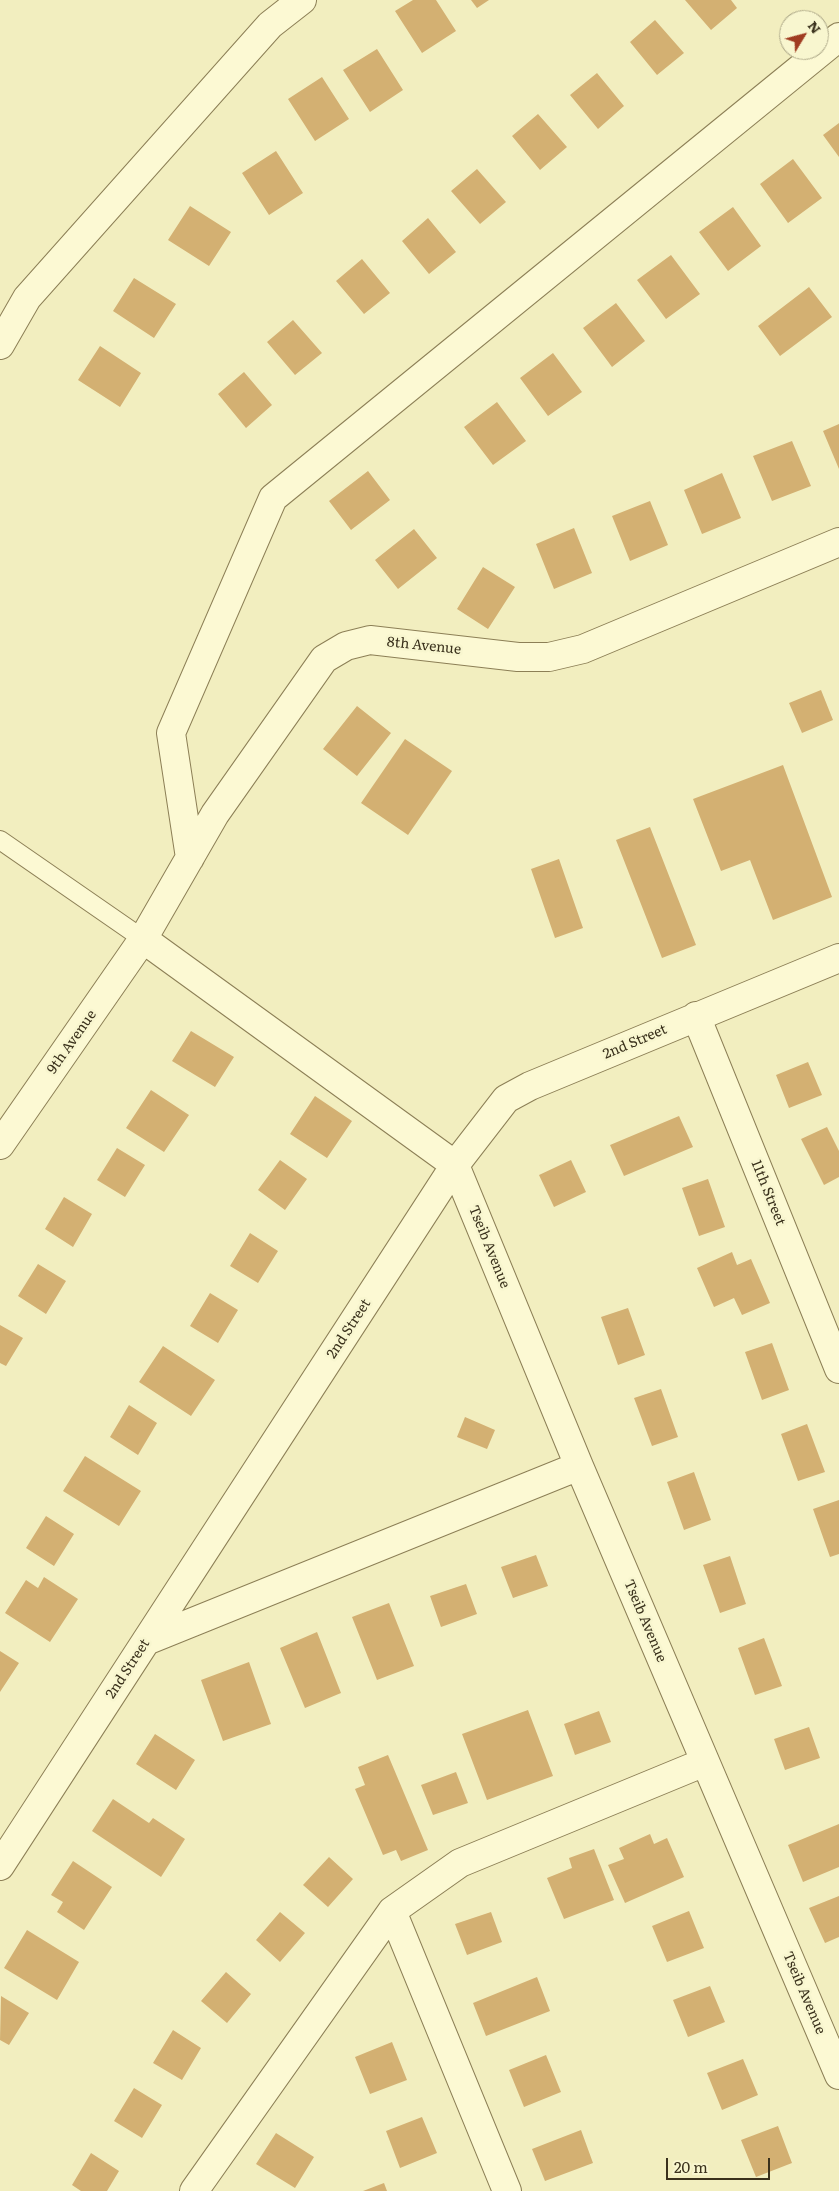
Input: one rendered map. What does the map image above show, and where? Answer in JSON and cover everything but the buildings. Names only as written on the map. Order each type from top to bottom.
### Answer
[{"type":"street","points":[[0,344],[27,298],[270,25],[302,0]]},
{"type":"street","points":[[190,858],[172,733],[272,498],[839,37]]},
{"type":"street","name":"8th Avenue","points":[[143,939],[214,814],[324,659],[346,646],[370,640],[518,657],[548,657],[583,649],[839,542]]},
{"type":"street","points":[[143,939],[455,1165]]},
{"type":"street","name":"9th Avenue","points":[[0,1145],[143,939]]},
{"type":"street","name":"2nd Street","points":[[0,1866],[455,1165],[506,1099],[530,1086],[839,958]]},
{"type":"street","name":"11th Street","points":[[696,1016],[839,1369]]},
{"type":"street","name":"Tseib Avenue","points":[[455,1165],[579,1466],[839,2075]]},
{"type":"street","points":[[146,1641],[579,1466]]},
{"type":"street","points":[[194,2191],[392,1912],[460,1863],[705,1762]]},
{"type":"street","points":[[392,1912],[507,2191]]},
{"type":"lane","points":[[0,840],[143,939]]}]
